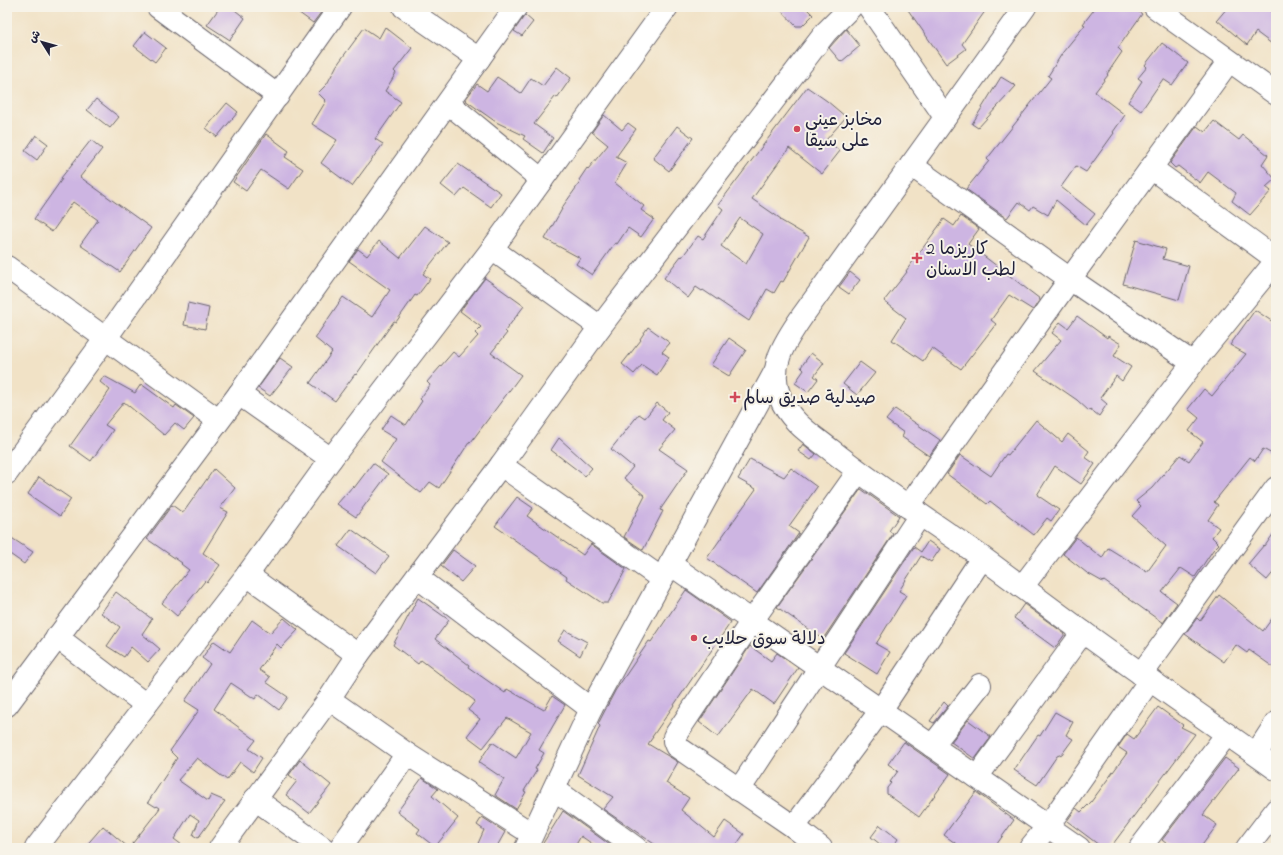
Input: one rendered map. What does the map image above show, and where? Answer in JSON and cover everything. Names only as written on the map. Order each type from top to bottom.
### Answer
[{"type":"street","points":[[7,473],[106,338],[340,7]]},
{"type":"street","points":[[404,7],[479,59]]},
{"type":"street","points":[[7,705],[218,420],[239,394],[516,7]]},
{"type":"street","points":[[36,848],[247,575],[331,460],[492,249],[667,7]]},
{"type":"street","points":[[220,848],[329,699],[358,656],[501,465],[600,327],[826,32],[850,7]]},
{"type":"street","points":[[869,7],[945,117]]},
{"type":"street","points":[[1025,7],[787,339],[778,358],[776,388],[780,399],[788,412],[801,426],[858,472],[982,558],[1145,677],[1276,769]]},
{"type":"street","points":[[1155,7],[1276,94]]},
{"type":"street","points":[[163,9],[278,96]]},
{"type":"street","points":[[739,790],[819,668],[914,511],[1070,278],[1229,60]]},
{"type":"street","points":[[448,103],[542,180]]},
{"type":"street","points":[[911,165],[1193,363]]},
{"type":"street","points":[[1022,587],[1193,363],[1276,260],[1151,168]]},
{"type":"street","points":[[492,249],[600,327]]},
{"type":"street","points":[[7,267],[218,420]]},
{"type":"street","points":[[329,699],[529,841],[591,708],[776,370]]},
{"type":"street","points":[[239,394],[331,460]]},
{"type":"street","points":[[501,465],[666,572],[752,621],[1079,848]]},
{"type":"street","points":[[818,847],[794,827],[676,746],[674,737],[752,621],[858,472]]},
{"type":"street","points":[[1030,848],[1048,826],[1145,677],[1276,488]]},
{"type":"street","points":[[794,827],[881,710],[982,558]]},
{"type":"street","points":[[247,575],[358,656]]},
{"type":"street","points":[[417,577],[591,708]]},
{"type":"street","points":[[977,777],[1083,632]]},
{"type":"street","points":[[57,638],[146,705]]},
{"type":"street","points":[[932,746],[980,685]]},
{"type":"street","points":[[1256,754],[1276,723]]},
{"type":"street","points":[[1140,848],[1227,734]]},
{"type":"street","points":[[340,848],[407,754]]},
{"type":"street","points":[[554,789],[636,848]]},
{"type":"street","points":[[255,799],[323,848]]},
{"type":"street","points":[[1247,848],[1276,810]]},
{"type":"building","points":[[220,7],[231,7],[245,18],[230,40],[207,25]]},
{"type":"building","points":[[291,7],[325,7],[313,23]]},
{"type":"building","points":[[778,7],[805,7],[813,15],[802,26],[796,26]]},
{"type":"building","points":[[906,7],[988,7],[962,44],[966,49],[946,64]]},
{"type":"building","points":[[1096,7],[1132,7],[1142,14],[1118,48],[1122,52],[1107,74],[1108,75],[1095,92],[1125,115],[1086,172],[1076,166],[1061,187],[1095,214],[1086,225],[1056,200],[1048,215],[1033,206],[1030,210],[1019,202],[1007,218],[966,189],[989,161],[987,159],[1051,78],[1048,76],[1063,52],[1085,25],[1083,24]]},
{"type":"building","points":[[1228,7],[1266,7],[1276,15],[1276,47],[1256,32],[1247,45],[1217,20]]},
{"type":"building","points":[[525,15],[533,22],[522,36],[514,31]]},
{"type":"building","points":[[385,27],[412,48],[394,71],[396,73],[385,91],[401,102],[375,139],[383,144],[352,186],[321,163],[337,140],[312,124],[326,101],[318,93],[327,84],[337,65],[364,28],[379,38]]},
{"type":"building","points":[[846,29],[860,46],[841,62],[829,48]]},
{"type":"building","points":[[145,32],[166,48],[155,62],[134,46]]},
{"type":"building","points":[[1162,43],[1188,63],[1172,85],[1163,79],[1141,111],[1128,102],[1142,81],[1138,78],[1147,67],[1145,65]]},
{"type":"building","points":[[557,67],[571,78],[557,98],[555,97],[534,124],[553,138],[543,153],[523,139],[525,136],[496,122],[465,100],[477,84],[487,91],[497,77],[521,93],[531,78],[543,86]]},
{"type":"building","points":[[1001,77],[1016,86],[978,128],[972,124]]},
{"type":"building","points":[[807,87],[846,117],[826,140],[840,151],[822,174],[789,148],[752,199],[781,219],[780,220],[809,237],[783,282],[781,281],[774,293],[767,289],[749,321],[703,290],[702,291],[696,287],[688,298],[664,278],[698,236],[703,239],[723,209],[718,205]],"holes":[[[740,218],[763,234],[746,264],[721,246]]]},
{"type":"building","points":[[96,99],[119,117],[110,128],[87,110]]},
{"type":"building","points":[[227,103],[238,112],[217,137],[206,128]]},
{"type":"building","points":[[604,115],[622,130],[628,123],[636,129],[616,157],[627,163],[615,183],[644,206],[641,210],[654,219],[641,237],[628,228],[592,275],[576,264],[580,258],[545,239],[561,209],[581,181],[579,180],[587,168],[588,169],[608,145],[592,132]]},
{"type":"building","points":[[1214,121],[1239,140],[1243,135],[1268,155],[1262,164],[1275,179],[1266,187],[1271,191],[1250,215],[1232,201],[1236,193],[1208,172],[1200,183],[1178,166],[1175,168],[1170,163],[1197,126],[1205,132]]},
{"type":"building","points":[[677,126],[693,138],[669,171],[653,158]]},
{"type":"building","points":[[266,134],[289,151],[285,157],[303,169],[289,189],[261,170],[246,191],[233,182]]},
{"type":"building","points":[[36,135],[48,144],[37,160],[25,151]]},
{"type":"building","points":[[91,140],[102,149],[80,177],[151,228],[120,272],[80,245],[98,220],[73,202],[52,232],[34,219],[62,179],[61,178]]},
{"type":"building","points":[[458,164],[501,193],[491,207],[464,188],[456,197],[441,185]]},
{"type":"building","points":[[961,216],[979,229],[968,244],[1040,299],[1033,310],[1009,295],[991,320],[996,324],[961,369],[932,348],[923,361],[892,340],[906,318],[884,301],[907,272],[906,271],[944,219],[954,226]]},
{"type":"building","points":[[425,226],[448,242],[423,274],[430,279],[417,296],[415,295],[396,322],[394,321],[356,375],[355,374],[335,401],[310,383],[332,352],[315,338],[343,297],[372,317],[390,290],[349,261],[358,249],[367,256],[379,241],[400,258]]},
{"type":"building","points":[[1136,240],[1166,249],[1163,259],[1189,266],[1179,300],[1123,284]]},
{"type":"building","points":[[850,272],[860,280],[849,294],[839,287]]},
{"type":"building","points":[[485,278],[524,306],[505,331],[507,333],[491,353],[521,375],[471,442],[470,441],[439,488],[430,482],[421,493],[381,462],[396,439],[381,430],[391,415],[406,425],[422,401],[420,399],[430,385],[427,382],[453,352],[459,357],[478,336],[475,333],[481,327],[460,311]]},
{"type":"building","points":[[188,303],[209,308],[205,329],[184,325]]},
{"type":"building","points":[[1255,310],[1276,324],[1276,456],[1263,449],[1255,461],[1250,457],[1214,502],[1218,505],[1208,520],[1219,528],[1212,537],[1219,544],[1213,550],[1195,577],[1181,568],[1162,592],[1177,603],[1163,623],[1104,581],[1103,582],[1087,573],[1063,554],[1076,537],[1102,558],[1108,548],[1147,572],[1166,546],[1132,516],[1141,506],[1136,501],[1152,488],[1180,455],[1189,461],[1203,442],[1189,431],[1199,418],[1188,409],[1204,389],[1212,396],[1246,354],[1230,345]]},
{"type":"building","points":[[1077,316],[1107,338],[1108,336],[1121,344],[1114,356],[1131,367],[1122,381],[1116,376],[1100,398],[1107,404],[1099,416],[1090,409],[1089,411],[1077,400],[1035,371],[1061,340],[1052,333],[1060,322],[1068,328]]},
{"type":"building","points":[[648,327],[670,343],[662,352],[669,357],[657,375],[642,365],[634,374],[622,364],[641,340],[640,339]]},
{"type":"building","points":[[729,338],[746,350],[729,376],[711,365]]},
{"type":"building","points":[[811,353],[824,363],[814,376],[818,379],[808,392],[795,383],[804,370],[801,367]]},
{"type":"building","points":[[280,358],[293,367],[270,396],[258,388]]},
{"type":"building","points":[[860,362],[875,373],[857,395],[843,384]]},
{"type":"building","points":[[104,376],[135,393],[141,384],[174,408],[176,405],[194,418],[184,430],[175,423],[164,435],[124,402],[105,425],[113,430],[91,461],[70,446],[110,390],[100,382]]},
{"type":"building","points":[[657,403],[668,412],[662,420],[675,430],[659,449],[688,469],[660,510],[663,511],[643,550],[624,537],[645,496],[624,478],[633,467],[611,449],[639,414],[645,418]]},
{"type":"building","points":[[895,409],[940,440],[929,456],[902,437],[904,433],[886,420]]},
{"type":"building","points":[[1036,420],[1062,442],[1068,434],[1089,451],[1085,457],[1095,464],[1081,484],[1055,466],[1037,495],[1059,510],[1051,521],[1047,518],[1034,535],[990,501],[987,504],[947,474],[960,455],[991,476],[1006,454],[1008,455]]},
{"type":"building","points":[[559,438],[592,468],[585,476],[551,450]]},
{"type":"building","points":[[803,444],[816,454],[811,460],[798,451]]},
{"type":"building","points":[[750,459],[784,477],[791,468],[817,487],[789,526],[799,533],[757,593],[707,558],[756,489],[738,479]]},
{"type":"building","points":[[373,463],[388,474],[356,517],[337,504],[353,486],[354,488]]},
{"type":"building","points":[[214,469],[235,488],[220,508],[228,512],[203,553],[220,565],[207,583],[205,581],[177,616],[162,603],[189,570],[181,564],[182,563],[147,539],[172,505],[183,513]]},
{"type":"building","points":[[39,477],[71,499],[60,516],[28,494]]},
{"type":"building","points":[[861,489],[899,516],[889,531],[893,534],[823,639],[777,607]]},
{"type":"building","points":[[517,497],[533,508],[527,516],[583,555],[591,544],[626,569],[608,603],[602,603],[566,579],[567,577],[495,526]]},
{"type":"building","points":[[351,529],[389,556],[376,573],[338,546]]},
{"type":"building","points":[[1276,530],[1276,569],[1267,580],[1248,564],[1264,545],[1265,546]]},
{"type":"building","points":[[7,535],[33,552],[24,564],[7,552]]},
{"type":"building","points":[[928,541],[940,549],[931,562],[921,556],[899,591],[906,595],[876,644],[890,652],[877,674],[844,653],[914,547],[921,552]]},
{"type":"building","points":[[453,550],[475,566],[461,582],[441,566]]},
{"type":"building","points":[[686,590],[731,622],[648,744],[678,762],[666,783],[689,798],[681,810],[714,837],[725,821],[744,834],[734,848],[660,848],[603,809],[613,797],[578,775],[600,726],[598,724],[615,691],[649,641],[651,642]]},
{"type":"building","points":[[116,592],[152,619],[142,634],[160,649],[148,662],[131,647],[124,657],[107,646],[120,627],[101,613]]},
{"type":"building","points":[[1219,595],[1263,631],[1276,613],[1276,669],[1249,650],[1247,653],[1236,645],[1224,662],[1185,634],[1197,618],[1200,621]]},
{"type":"building","points":[[418,598],[449,620],[435,639],[469,665],[468,667],[505,693],[507,689],[544,710],[552,696],[565,705],[539,750],[544,753],[535,769],[537,770],[524,791],[526,792],[516,809],[495,795],[504,779],[479,762],[492,742],[516,758],[531,732],[507,718],[483,748],[467,736],[480,719],[468,710],[475,701],[421,660],[418,664],[393,645]]},
{"type":"building","points":[[1024,604],[1065,634],[1055,648],[1014,618]]},
{"type":"building","points":[[284,618],[298,630],[281,648],[277,644],[259,670],[270,677],[266,682],[288,697],[279,710],[258,694],[255,699],[231,683],[214,709],[256,740],[249,749],[262,758],[253,772],[240,762],[227,780],[197,758],[178,780],[208,801],[211,795],[225,801],[198,838],[193,835],[199,820],[190,814],[174,839],[186,848],[129,848],[160,808],[148,802],[177,758],[170,751],[199,710],[185,701],[210,664],[202,658],[214,641],[230,652],[252,620],[270,633]]},
{"type":"building","points":[[565,630],[587,642],[580,656],[558,641]]},
{"type":"building","points":[[750,646],[771,661],[777,653],[798,668],[774,704],[753,689],[718,737],[699,722]]},
{"type":"building","points":[[944,702],[948,706],[934,723],[930,721]]},
{"type":"building","points":[[1158,707],[1183,725],[1181,727],[1195,734],[1110,848],[1103,848],[1067,821],[1076,808],[1081,812],[1091,802],[1127,753],[1118,747],[1127,734],[1134,739]]},
{"type":"building","points":[[1055,712],[1073,722],[1066,735],[1073,739],[1062,754],[1057,756],[1037,785],[1014,770],[1038,735],[1040,736]]},
{"type":"building","points":[[968,720],[991,737],[975,759],[951,742]]},
{"type":"building","points":[[904,742],[950,774],[919,817],[887,794],[887,788],[898,771],[888,764]]},
{"type":"building","points":[[1225,758],[1239,768],[1203,815],[1217,825],[1200,848],[1172,848],[1162,840]]},
{"type":"building","points":[[300,760],[331,785],[309,813],[286,795],[297,781],[289,775]]},
{"type":"building","points":[[422,778],[438,789],[432,796],[458,818],[435,847],[417,833],[420,829],[397,812]]},
{"type":"building","points":[[976,792],[1014,820],[994,848],[962,848],[944,835]]},
{"type":"building","points":[[563,811],[610,845],[608,848],[598,848],[581,836],[574,848],[540,848]]},
{"type":"building","points":[[482,817],[505,832],[496,848],[476,848],[484,830],[477,825]]},
{"type":"building","points":[[880,825],[898,839],[892,848],[885,848],[871,837]]},
{"type":"building","points":[[103,826],[129,848],[84,848]]},
{"type":"place","name":"مخابز عيني على سيقا","points":[[797,129]]},
{"type":"place","name":"كاريزما 2 لطب الاسنان","points":[[917,258]]},
{"type":"place","name":"صيدلية صديق سالم","points":[[735,397]]},
{"type":"place","name":"دلالة سوق حلايب","points":[[694,638]]}]
